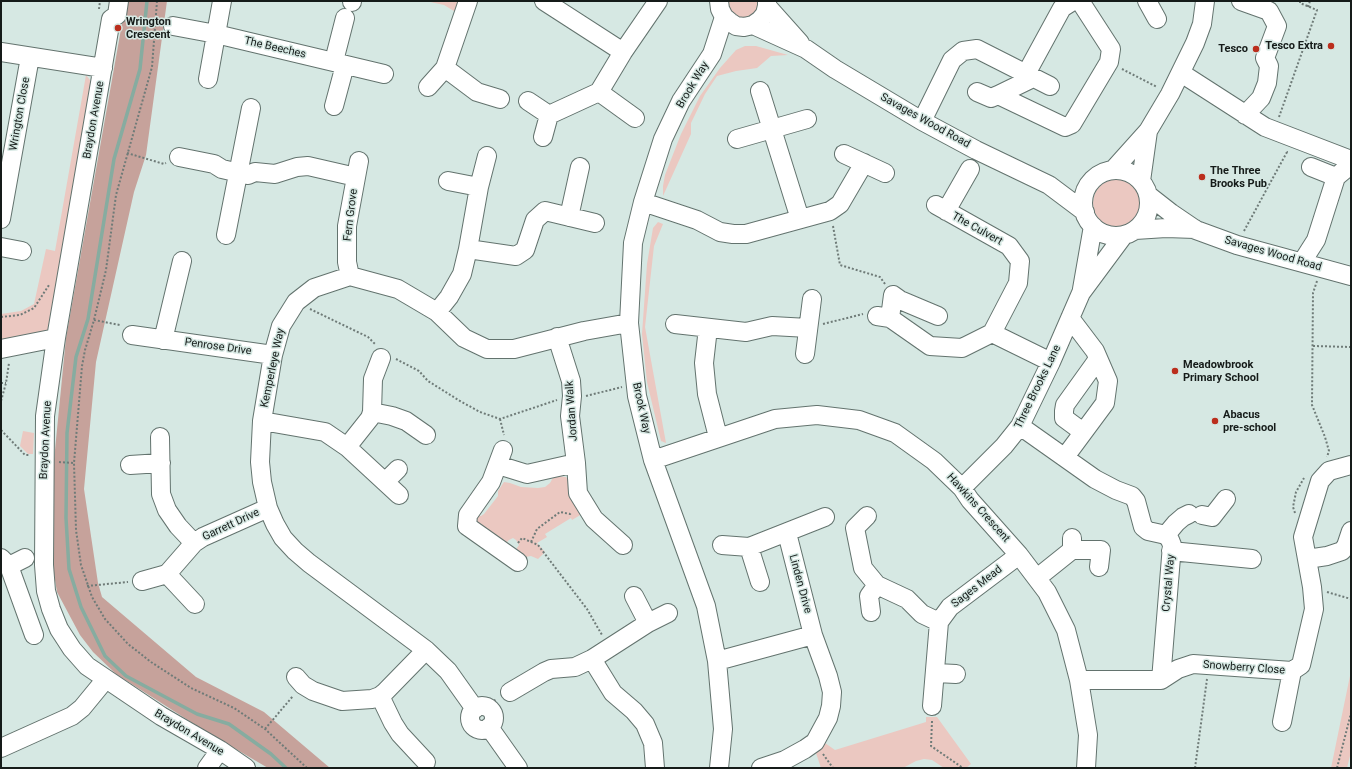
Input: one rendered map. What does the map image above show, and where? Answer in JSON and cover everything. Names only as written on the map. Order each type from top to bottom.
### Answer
[{"type":"street","name":"Braydon Avenue","points":[[119,1],[117,14],[106,12],[103,68],[56,338],[40,415],[44,456],[44,565],[46,591],[59,629],[72,649],[87,666],[105,680],[161,716],[220,750],[246,768]]},
{"type":"street","points":[[208,79],[222,1]]},
{"type":"street","points":[[428,87],[445,68],[468,1]]},
{"type":"street","points":[[544,1],[623,52]]},
{"type":"street","points":[[549,115],[599,92],[623,52],[658,1]]},
{"type":"street","points":[[977,92],[991,98],[1030,76],[1062,8],[1073,1]]},
{"type":"street","points":[[998,95],[1065,128],[1072,124],[1109,62],[1111,49],[1080,1]]},
{"type":"street","points":[[1147,1],[1157,19]]},
{"type":"street","points":[[1113,170],[1148,131],[1170,94],[1196,43],[1202,24],[1205,1]]},
{"type":"street","points":[[1241,1],[1269,11],[1277,26],[1265,58],[1269,66],[1267,83],[1261,98],[1245,115]]},
{"type":"street","name":"Brook Way","points":[[719,768],[723,728],[717,662],[706,606],[653,460],[635,384],[629,323],[633,243],[643,202],[663,139],[681,101],[712,54],[748,26],[760,20],[765,14],[767,4]]},
{"type":"street","name":"Savages Wood Road","points":[[767,4],[806,49]]},
{"type":"street","points":[[334,106],[343,64],[341,36],[350,7]]},
{"type":"street","name":"Brook Way","points":[[712,54],[722,9]]},
{"type":"street","name":"Savages Wood Road","points":[[722,9],[730,22],[736,26],[748,26],[806,49],[847,77],[922,121],[976,150],[1048,185],[1089,219]]},
{"type":"street","name":"The Beeches","points":[[173,26],[216,34],[384,74]]},
{"type":"street","points":[[922,121],[952,60],[963,51],[977,49],[1050,86]]},
{"type":"street","points":[[1,52],[103,68]]},
{"type":"street","name":"Wrington Close","points":[[1,219],[30,57]]},
{"type":"street","points":[[445,68],[477,92],[500,99]]},
{"type":"street","points":[[1181,73],[1274,132],[1345,168]]},
{"type":"street","points":[[760,91],[800,219]]},
{"type":"street","points":[[599,92],[635,118]]},
{"type":"street","points":[[528,101],[549,115]]},
{"type":"street","points":[[223,223],[238,173],[251,108]]},
{"type":"street","points":[[543,137],[549,115]]},
{"type":"street","points":[[737,139],[807,119]]},
{"type":"street","points":[[1145,188],[1128,172],[1113,170],[1103,172],[1094,178],[1087,186],[1083,199],[1089,219],[1102,232],[1112,236],[1129,233],[1142,223],[1147,215],[1149,205],[1145,188],[1148,131]]},
{"type":"street","name":"Fern Grove","points":[[188,154],[214,164],[222,169],[248,175],[255,172],[275,174],[297,167],[308,166],[358,169],[347,226],[350,276]]},
{"type":"street","points":[[844,154],[885,173]]},
{"type":"street","points":[[437,312],[449,297],[462,274],[479,187],[488,156]]},
{"type":"street","points":[[643,202],[696,220],[720,232],[746,234],[830,211],[840,204],[864,163]]},
{"type":"street","points":[[569,217],[580,167]]},
{"type":"street","points":[[1311,167],[1345,168]]},
{"type":"street","name":"The Culvert","points":[[970,168],[941,208],[1009,246],[1020,261],[1018,283],[992,333]]},
{"type":"street","points":[[1302,262],[1316,240],[1345,168]]},
{"type":"street","points":[[448,181],[479,187]]},
{"type":"street","name":"Savages Wood Road","points":[[1048,185],[1087,186]]},
{"type":"street","name":"Savages Wood Road","points":[[1145,188],[1171,213],[1196,230]]},
{"type":"street","points":[[468,249],[516,256],[525,250],[535,220],[545,212],[595,223]]},
{"type":"street","name":"Three Brooks Lane","points":[[1081,293],[1089,219]]},
{"type":"street","name":"Savages Wood Road","points":[[1129,233],[1166,228],[1196,230],[1237,244],[1351,276]]},
{"type":"street","name":"Three Brooks Lane","points":[[962,488],[1004,446],[1020,426],[1051,362],[1081,293],[1129,233]]},
{"type":"street","points":[[1316,240],[1326,269]]},
{"type":"street","points":[[1,247],[22,251]]},
{"type":"street","points":[[163,340],[182,261]]},
{"type":"street","points":[[350,276],[398,289],[437,312],[464,338],[487,349],[514,349],[557,337],[629,323]]},
{"type":"street","name":"Kemperleye Way","points":[[350,276],[314,288],[296,302],[280,326],[273,355],[262,421],[260,462],[262,482],[268,508],[277,529],[295,551],[426,650],[448,671],[475,709],[470,716],[473,725],[481,730],[489,727],[518,768]]},
{"type":"street","points":[[938,316],[893,296],[884,317],[930,346],[962,348],[992,333],[1051,362]]},
{"type":"street","points":[[805,354],[812,299]]},
{"type":"street","points":[[1065,457],[1104,403],[1108,381],[1095,351],[1070,318]]},
{"type":"street","points":[[675,324],[746,332],[772,326],[808,328]]},
{"type":"street","points":[[708,328],[704,363],[707,394],[718,437]]},
{"type":"street","name":"Penrose Drive","points":[[132,335],[273,355]]},
{"type":"street","name":"Jordan Walk","points":[[557,337],[571,381],[570,416],[578,493],[594,519],[623,545]]},
{"type":"street","points":[[4,348],[56,338]]},
{"type":"street","points":[[347,447],[370,418],[372,412],[373,378],[385,354]]},
{"type":"street","points":[[1083,432],[1064,418],[1065,405],[1098,359]]},
{"type":"street","points":[[372,412],[406,420],[426,435]]},
{"type":"street","name":"Hawkins Crescent","points":[[653,460],[775,418],[817,415],[859,420],[895,434],[934,461],[962,488],[970,500],[1019,555],[1037,578],[1047,592],[1066,630],[1079,680],[1088,735],[1086,768]]},
{"type":"street","points":[[262,421],[325,432],[347,447],[399,495]]},
{"type":"street","points":[[1020,426],[1095,479],[1132,496],[1136,501],[1142,527],[1148,531],[1160,533],[1169,543],[1252,559]]},
{"type":"street","name":"Garrett Drive","points":[[160,437],[161,494],[167,510],[178,526],[194,542]]},
{"type":"street","points":[[513,558],[467,526],[468,516],[491,482],[500,457],[527,474],[576,463]]},
{"type":"street","points":[[130,465],[161,463]]},
{"type":"street","name":"Snowberry Close","points":[[1161,680],[1178,669],[1192,664],[1210,664],[1292,671],[1301,665],[1314,609],[1303,537],[1320,481],[1330,471],[1351,464]]},
{"type":"street","points":[[385,482],[398,469]]},
{"type":"street","points":[[1169,543],[1176,523],[1183,517],[1195,515],[1212,517],[1226,499]]},
{"type":"street","name":"Garrett Drive","points":[[167,574],[194,542],[268,508]]},
{"type":"street","points":[[867,516],[855,528],[864,568],[877,586],[907,599],[922,614],[939,622],[936,674],[932,706]]},
{"type":"street","points":[[722,545],[748,547],[825,517]]},
{"type":"street","points":[[1307,559],[1327,556],[1342,551],[1346,546],[1351,531]]},
{"type":"street","name":"Linden Drive","points":[[769,767],[785,760],[815,742],[828,718],[831,706],[832,692],[823,660],[813,635],[787,533]]},
{"type":"street","name":"Crystal Way","points":[[1161,680],[1169,543]]},
{"type":"street","points":[[1037,578],[1072,544],[1101,550],[1099,567]]},
{"type":"street","points":[[748,547],[760,582]]},
{"type":"street","name":"Sages Mead","points":[[939,622],[950,607],[1019,555]]},
{"type":"street","points":[[12,561],[34,635]]},
{"type":"street","points":[[142,581],[167,574],[195,604]]},
{"type":"street","points":[[871,612],[869,596],[877,586]]},
{"type":"street","points":[[634,596],[648,623]]},
{"type":"street","points":[[510,692],[541,667],[552,669],[575,667],[592,659],[648,623],[668,613]]},
{"type":"street","points":[[717,662],[813,635]]},
{"type":"street","points":[[298,686],[342,701],[361,700],[380,696],[426,650]]},
{"type":"street","points":[[592,659],[613,693],[634,711],[645,724],[653,743],[655,768]]},
{"type":"street","name":"Snowberry Close","points":[[1282,722],[1292,671]]},
{"type":"street","points":[[936,674],[956,674]]},
{"type":"street","points":[[1,748],[72,716],[82,708],[105,680]]},
{"type":"street","points":[[1079,680],[1161,680]]},
{"type":"street","points":[[380,696],[400,734],[426,762]]},
{"type":"street","points":[[207,768],[220,750]]},
{"type":"path","points":[[100,1],[106,12]]},
{"type":"path","points":[[132,335],[125,326],[94,320],[106,270],[116,195],[152,68],[157,1]]},
{"type":"path","points":[[1300,1],[1300,3],[1308,6],[1310,1]]},
{"type":"path","points":[[1109,62],[1170,94]]},
{"type":"path","points":[[128,153],[164,164],[188,154]]},
{"type":"path","points":[[830,211],[840,265],[880,277],[893,296]]},
{"type":"path","points":[[1326,269],[1313,293],[1312,405],[1325,437],[1328,451],[1326,462]]},
{"type":"path","points":[[1,318],[20,315],[34,308],[51,281]]},
{"type":"path","points":[[296,302],[368,337],[385,354],[419,371],[428,381],[460,401],[480,412],[500,419],[571,398],[635,384]]},
{"type":"path","points":[[808,328],[862,314],[884,317]]},
{"type":"path","points":[[1313,346],[1351,347]]},
{"type":"path","points":[[1,401],[6,383],[9,362],[4,348]]},
{"type":"path","points":[[1,383],[6,383]]},
{"type":"path","points":[[1,430],[25,455],[44,456]]},
{"type":"path","points":[[62,462],[72,463]]},
{"type":"path","points":[[1295,514],[1293,507],[1296,492],[1304,478],[1310,475]]},
{"type":"path","points":[[531,542],[537,529],[560,512],[570,514],[580,497]]},
{"type":"path","points":[[513,558],[522,538],[538,545],[587,609],[609,648]]},
{"type":"path","points":[[88,586],[142,581]]},
{"type":"path","points":[[1312,588],[1351,599]]},
{"type":"path","points":[[1194,768],[1210,664]]},
{"type":"path","points":[[265,728],[298,686]]},
{"type":"path","points":[[932,706],[931,746],[963,768]]},
{"type":"path","points":[[1337,768],[1351,713]]},
{"type":"shaded area","points":[[126,1],[167,1],[146,155],[134,192],[96,362],[84,489],[98,583],[102,597],[196,677],[264,712],[330,768],[268,768],[205,731],[116,674],[93,652],[80,635],[57,592],[52,562],[54,460],[66,338]]},
{"type":"shaded area","points":[[426,1],[462,1],[459,11],[454,11],[444,5]]},
{"type":"shaded area","points":[[726,1],[761,1],[759,10],[745,20],[734,17]]},
{"type":"shaded area","points":[[745,46],[756,46],[788,55],[771,56],[757,68],[717,76],[705,94],[691,123],[691,134],[663,196],[665,175],[681,134],[700,96],[720,68],[736,50]]},
{"type":"shaded area","points":[[86,75],[90,80],[91,87],[50,331],[1,343],[1,314],[21,311],[34,304],[46,249],[55,251]]},
{"type":"shaded area","points":[[1112,179],[1122,179],[1134,186],[1141,198],[1141,208],[1134,220],[1122,227],[1112,227],[1104,223],[1097,216],[1093,208],[1093,198],[1097,190],[1104,183]]},
{"type":"shaded area","points":[[658,222],[663,224],[654,246],[645,327],[666,443],[661,441],[647,382],[642,334],[647,264],[653,228]]},
{"type":"shaded area","points":[[23,431],[34,433],[33,454],[28,454],[20,446]]},
{"type":"shaded area","points":[[554,476],[566,477],[582,514],[572,520],[571,518],[545,534],[547,537],[537,543],[545,552],[538,559],[531,556],[519,558],[515,551],[519,545],[516,540],[513,538],[506,543],[475,524],[475,515],[481,516],[484,514],[498,496],[498,491],[504,482],[521,487],[538,488],[545,487],[550,483]]},
{"type":"shaded area","points":[[1351,671],[1351,752],[1347,768],[1331,768]]},
{"type":"shaded area","points":[[926,717],[937,717],[971,764],[966,768],[944,768],[932,760],[924,759],[916,761],[903,768],[821,768],[816,753],[825,743],[835,750],[926,722]]},
{"type":"waterway","points":[[147,1],[140,69],[114,159],[88,319],[76,357],[67,433],[66,518],[69,569],[81,607],[105,656],[126,676],[197,714],[229,724],[271,754],[286,768]]},
{"type":"place","name":"Wrington Crescent","points":[[118,28]]},
{"type":"place","name":"Tesco Extra","points":[[1331,46]]},
{"type":"place","name":"Tesco","points":[[1256,49]]},
{"type":"place","name":"The Three Brooks Pub","points":[[1202,177]]},
{"type":"place","name":"Meadowbrook Primary School","points":[[1175,371]]},
{"type":"place","name":"Abacus pre-school","points":[[1215,421]]}]
